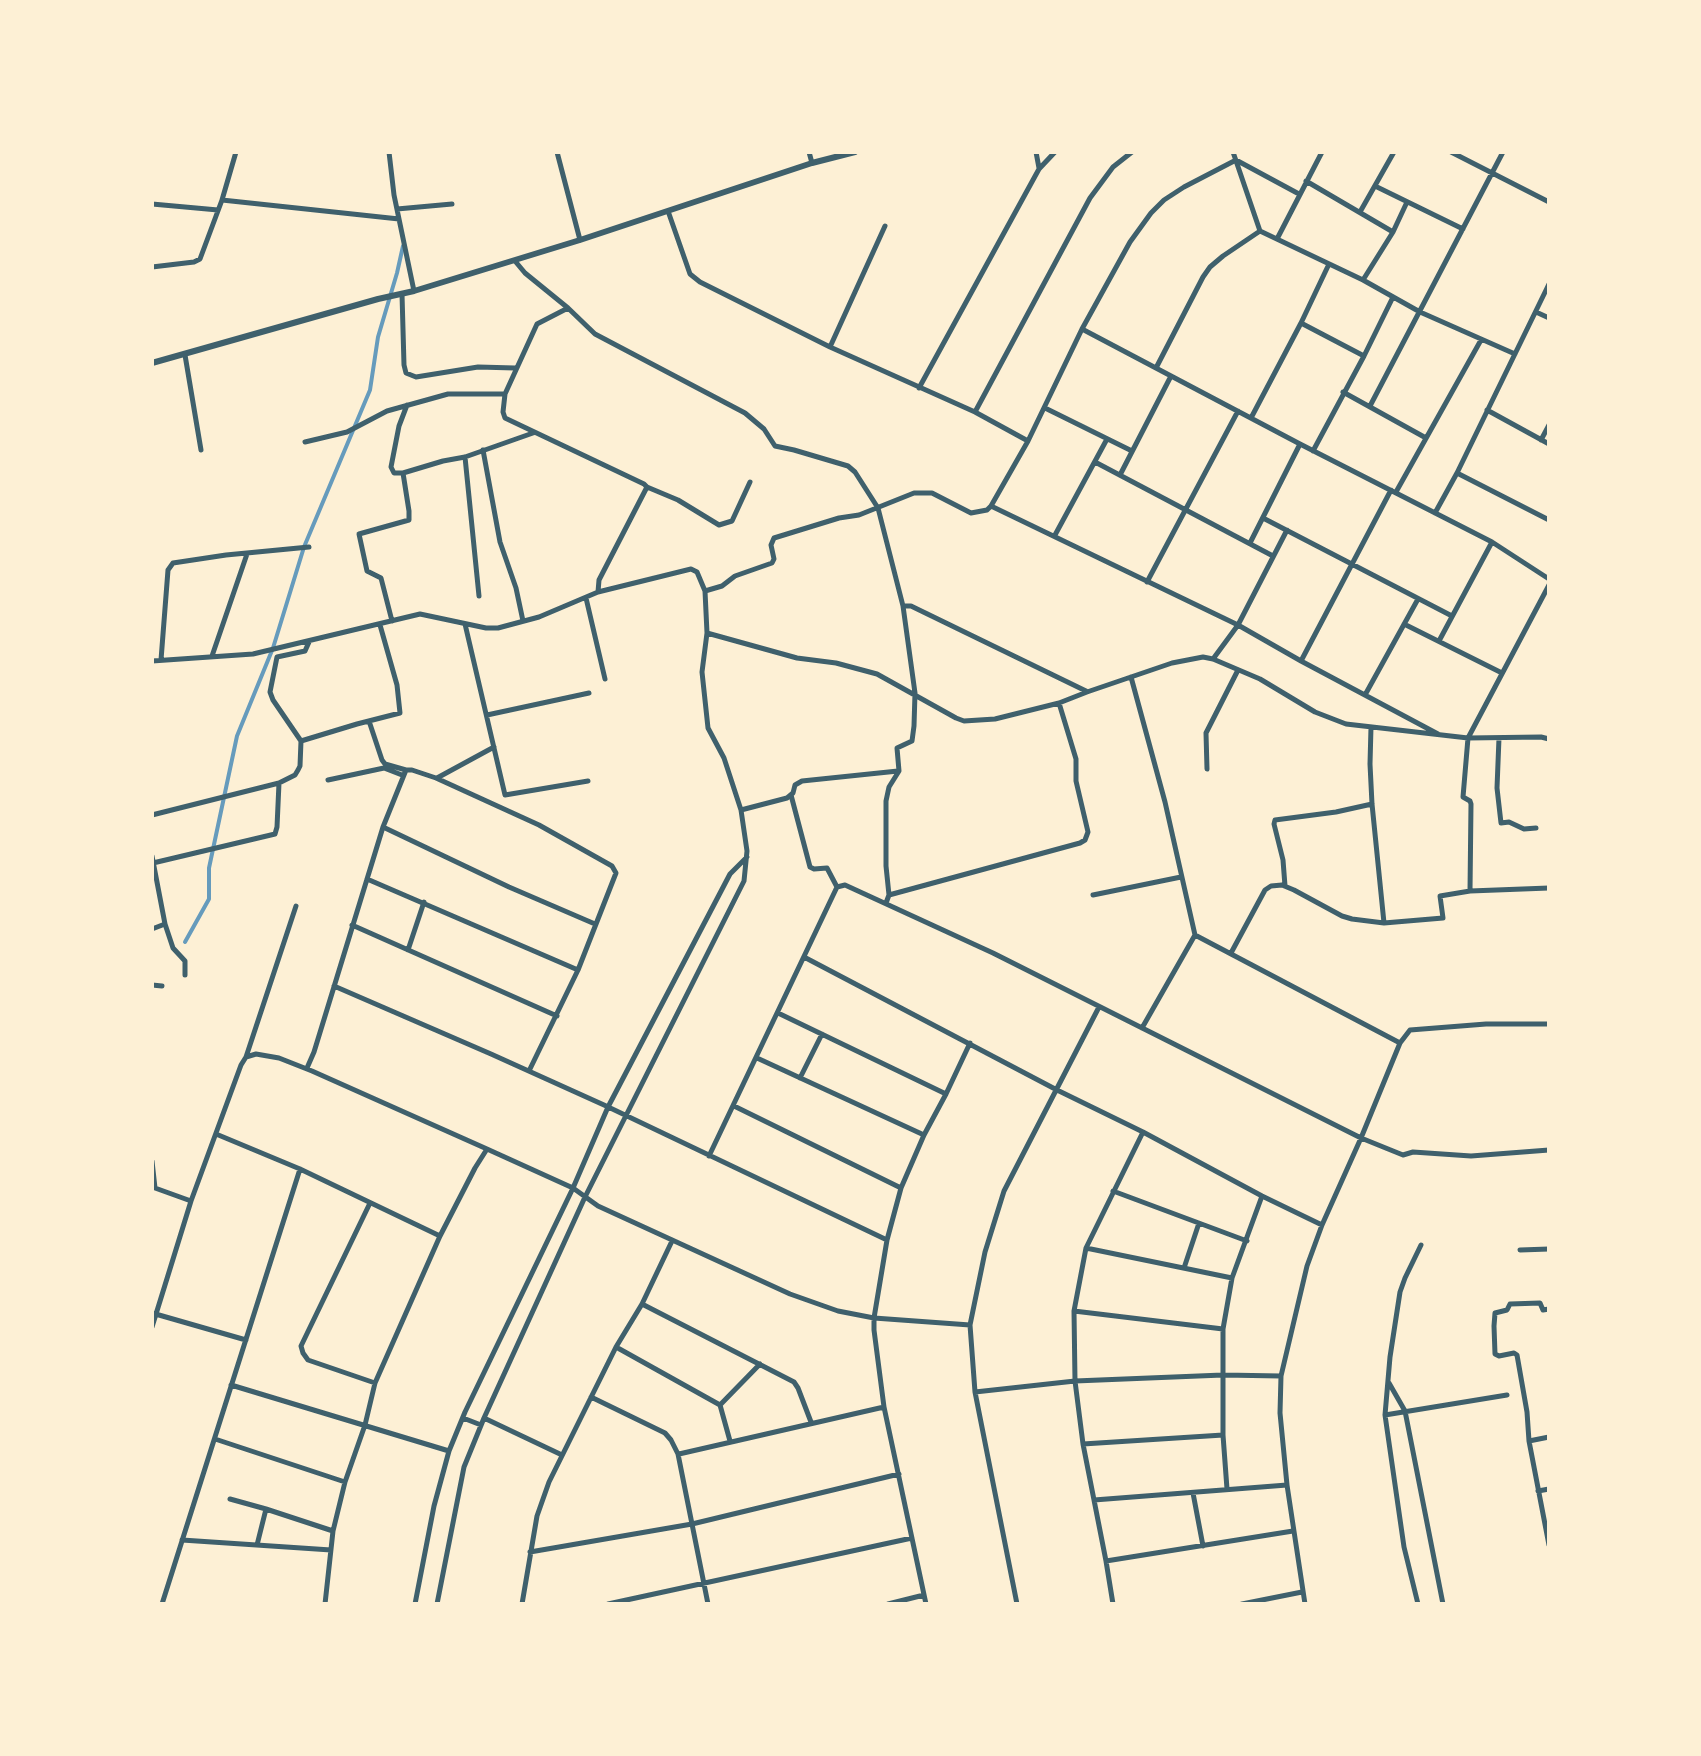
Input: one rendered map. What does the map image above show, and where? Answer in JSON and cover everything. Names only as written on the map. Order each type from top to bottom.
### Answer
[{"type":"street","points":[[152,267],[200,259],[236,152]]},
{"type":"street","points":[[389,152],[414,291]]},
{"type":"street","points":[[557,152],[580,240]]},
{"type":"street","points":[[809,152],[812,163]]},
{"type":"street","points":[[152,363],[515,261],[812,163],[855,152]]},
{"type":"street","points":[[1036,152],[1039,169]]},
{"type":"street","points":[[919,388],[1039,169],[1055,152]]},
{"type":"street","points":[[975,412],[1090,198],[1113,167],[1132,152]]},
{"type":"street","points":[[1233,152],[1260,231],[1363,280],[1420,312],[1515,354]]},
{"type":"street","points":[[1277,239],[1322,152]]},
{"type":"street","points":[[1360,212],[1394,152]]},
{"type":"street","points":[[1451,152],[1549,202]]},
{"type":"street","points":[[1370,406],[1503,152]]},
{"type":"street","points":[[1236,160],[1299,194]]},
{"type":"street","points":[[705,591],[772,563],[771,545],[774,538],[878,508],[914,493],[932,493],[971,513],[987,510],[1028,441],[1082,329],[1130,242],[1151,213],[1174,194],[1236,160]]},
{"type":"street","points":[[1306,181],[1393,232]]},
{"type":"street","points":[[1375,186],[1463,229]]},
{"type":"street","points":[[222,200],[399,219]]},
{"type":"street","points":[[1363,280],[1393,232],[1407,202]]},
{"type":"street","points":[[152,204],[218,210]]},
{"type":"street","points":[[397,209],[452,204]]},
{"type":"street","points":[[668,211],[693,277],[830,347],[975,412],[1028,441]]},
{"type":"street","points":[[830,347],[885,226]]},
{"type":"street","points":[[1156,368],[1210,267],[1260,231]]},
{"type":"street","points":[[515,261],[585,326],[608,342],[745,413],[764,429],[775,446],[848,466],[878,508],[903,606],[915,693],[912,741],[897,748],[899,771],[889,787],[886,801],[889,895],[886,903]]},
{"type":"street","points":[[1251,418],[1329,264]]},
{"type":"street","points":[[1435,513],[1549,284]]},
{"type":"street","points":[[399,295],[406,373],[416,377],[478,367],[515,368]]},
{"type":"street","points":[[1313,451],[1393,297]]},
{"type":"street","points":[[568,308],[537,324],[505,394],[505,418],[678,500],[719,525],[732,521],[750,482]]},
{"type":"street","points":[[1536,312],[1549,318]]},
{"type":"street","points":[[1301,323],[1364,356]]},
{"type":"street","points":[[1082,329],[1492,542],[1549,582],[1468,738],[1463,797],[1471,804],[1470,891]]},
{"type":"street","points":[[1301,661],[1352,564],[1481,340]]},
{"type":"street","points":[[185,355],[201,450]]},
{"type":"street","points":[[1120,475],[1171,376]]},
{"type":"street","points":[[1343,392],[1426,439]]},
{"type":"street","points":[[305,442],[347,432],[387,411],[448,394],[505,394]]},
{"type":"street","points":[[407,405],[399,426],[391,467],[394,473],[465,457],[534,432]]},
{"type":"street","points":[[1045,408],[1132,451]]},
{"type":"street","points":[[1487,410],[1549,444]]},
{"type":"street","points":[[1147,582],[1238,411]]},
{"type":"street","points":[[1541,440],[1549,425]]},
{"type":"street","points":[[1055,535],[1107,439]]},
{"type":"street","points":[[1250,543],[1300,444]]},
{"type":"street","points":[[483,450],[500,542],[516,588],[523,621]]},
{"type":"street","points":[[465,457],[479,596]]},
{"type":"street","points":[[1095,462],[1273,556]]},
{"type":"street","points":[[392,621],[381,578],[367,571],[359,534],[409,520],[403,473]]},
{"type":"street","points":[[1457,473],[1548,517]]},
{"type":"street","points":[[598,592],[599,580],[647,487]]},
{"type":"street","points":[[991,506],[1238,625],[1442,736]]},
{"type":"street","points":[[1263,518],[1452,616]]},
{"type":"street","points":[[1213,659],[1238,625],[1287,530]]},
{"type":"street","points":[[1439,641],[1492,542]]},
{"type":"street","points":[[161,660],[168,570],[173,563],[309,547]]},
{"type":"street","points":[[212,656],[247,554]]},
{"type":"street","points":[[152,661],[253,654],[420,614],[498,628],[598,592],[691,569],[697,572],[705,591],[707,633],[702,672],[708,728],[724,758],[741,810],[747,857],[744,881],[585,1197],[483,1421],[464,1467],[437,1604]]},
{"type":"street","points":[[586,598],[605,679]]},
{"type":"street","points":[[1365,695],[1418,599]]},
{"type":"street","points":[[903,606],[911,606],[1087,692]]},
{"type":"street","points":[[465,624],[505,795],[588,781]]},
{"type":"street","points":[[1404,624],[1502,673]]},
{"type":"street","points":[[301,741],[401,711],[380,625]]},
{"type":"street","points":[[707,633],[797,658],[836,663],[877,674],[964,721],[995,719],[1059,703],[1189,658],[1203,657],[1238,670],[1278,689],[1315,712],[1346,724],[1468,738],[1549,739]]},
{"type":"street","points":[[152,815],[279,783],[295,775],[301,741],[270,692],[277,657],[305,651],[309,642]]},
{"type":"street","points":[[1207,769],[1206,733],[1238,670]]},
{"type":"street","points":[[1131,677],[1165,802],[1195,935],[1142,1028]]},
{"type":"street","points":[[487,715],[589,693]]},
{"type":"street","points":[[889,895],[1085,840],[1088,832],[1076,781],[1076,759],[1059,703]]},
{"type":"street","points":[[369,721],[384,762],[404,773]]},
{"type":"street","points":[[1371,727],[1372,804],[1384,923]]},
{"type":"street","points":[[1499,738],[1497,788],[1501,823],[1509,822],[1524,829],[1536,828]]},
{"type":"street","points":[[436,778],[494,747]]},
{"type":"street","points":[[328,780],[384,768],[404,773],[412,770],[539,825],[612,866],[616,876],[578,970],[529,1071]]},
{"type":"street","points":[[741,810],[787,798],[795,785],[802,781],[899,771]]},
{"type":"street","points":[[307,1068],[383,827],[404,773]]},
{"type":"street","points":[[185,975],[186,965],[173,948],[165,924],[153,860],[275,834],[279,783]]},
{"type":"street","points":[[791,795],[810,867],[827,868],[837,887]]},
{"type":"street","points":[[1285,886],[1275,820],[1372,804]]},
{"type":"street","points":[[383,827],[595,924]]},
{"type":"street","points":[[415,1604],[434,1506],[449,1451],[463,1418],[573,1188],[608,1107],[730,874],[747,857]]},
{"type":"street","points":[[1093,895],[1181,877]]},
{"type":"street","points":[[367,879],[578,970]]},
{"type":"street","points":[[837,887],[845,885],[993,953],[1361,1138],[1403,1155],[1413,1152],[1471,1156],[1549,1150]]},
{"type":"street","points":[[1231,953],[1265,890],[1271,886],[1285,886],[1342,916],[1384,923],[1443,918],[1440,896],[1470,891],[1549,888]]},
{"type":"street","points":[[709,1156],[837,887]]},
{"type":"street","points":[[408,950],[424,902]]},
{"type":"street","points":[[152,1327],[191,1201],[246,1057],[296,906]]},
{"type":"street","points":[[152,929],[165,924]]},
{"type":"street","points":[[352,925],[557,1016]]},
{"type":"street","points":[[1195,935],[1400,1043]]},
{"type":"street","points":[[804,957],[1322,1225]]},
{"type":"street","points":[[152,985],[162,986]]},
{"type":"street","points":[[334,986],[608,1107],[887,1240]]},
{"type":"street","points":[[1017,1604],[975,1392],[970,1325],[985,1252],[1004,1191],[1099,1007]]},
{"type":"street","points":[[778,1013],[946,1094]]},
{"type":"street","points":[[1305,1604],[1287,1485],[1280,1413],[1281,1376],[1307,1266],[1322,1225],[1400,1043],[1410,1030],[1486,1024],[1549,1024]]},
{"type":"street","points":[[800,1078],[822,1034]]},
{"type":"street","points":[[926,1604],[884,1407],[874,1318],[887,1240],[901,1188],[970,1043]]},
{"type":"street","points":[[246,1057],[268,1055],[307,1068],[573,1188],[598,1206],[790,1294],[838,1311],[874,1318],[970,1325]]},
{"type":"street","points":[[757,1058],[924,1135]]},
{"type":"street","points":[[734,1106],[901,1188]]},
{"type":"street","points":[[1113,1604],[1083,1444],[1075,1381],[1074,1311],[1086,1248],[1143,1132]]},
{"type":"street","points":[[216,1134],[300,1169],[440,1236]]},
{"type":"street","points":[[325,1604],[333,1531],[375,1383],[440,1236],[487,1149]]},
{"type":"street","points":[[152,1161],[155,1188],[191,1201]]},
{"type":"street","points":[[162,1604],[300,1169]]},
{"type":"street","points":[[1113,1191],[1247,1241]]},
{"type":"street","points":[[1227,1489],[1223,1435],[1223,1329],[1232,1278],[1262,1196]]},
{"type":"street","points":[[370,1203],[301,1346],[308,1360],[375,1383]]},
{"type":"street","points":[[1184,1268],[1199,1223]]},
{"type":"street","points":[[522,1604],[537,1516],[549,1482],[672,1241]]},
{"type":"street","points":[[1418,1604],[1404,1547],[1385,1415],[1400,1292],[1421,1245]]},
{"type":"street","points":[[1086,1248],[1232,1278]]},
{"type":"street","points":[[1520,1250],[1549,1249]]},
{"type":"street","points":[[1549,1309],[1543,1310],[1540,1303],[1510,1304],[1506,1311],[1495,1313],[1494,1326],[1495,1354],[1517,1355],[1529,1441],[1549,1545]]},
{"type":"street","points":[[642,1304],[794,1382],[811,1422]]},
{"type":"street","points":[[1074,1311],[1223,1329]]},
{"type":"street","points":[[154,1313],[246,1340]]},
{"type":"street","points":[[616,1347],[720,1405],[730,1441]]},
{"type":"street","points":[[720,1405],[760,1364]]},
{"type":"street","points":[[975,1392],[1075,1381],[1223,1375],[1281,1376]]},
{"type":"street","points":[[1388,1382],[1405,1411],[1443,1604]]},
{"type":"street","points":[[231,1385],[449,1451]]},
{"type":"street","points":[[1385,1415],[1507,1395]]},
{"type":"street","points":[[591,1397],[665,1433],[678,1454],[708,1604]]},
{"type":"street","points":[[678,1454],[884,1407]]},
{"type":"street","points":[[463,1418],[483,1421],[562,1455]]},
{"type":"street","points":[[1083,1444],[1223,1435]]},
{"type":"street","points":[[1529,1441],[1549,1437]]},
{"type":"street","points":[[215,1439],[345,1482]]},
{"type":"street","points":[[530,1552],[692,1524],[899,1474]]},
{"type":"street","points":[[1094,1500],[1287,1485]]},
{"type":"street","points":[[1538,1491],[1549,1489]]},
{"type":"street","points":[[1193,1493],[1203,1546]]},
{"type":"street","points":[[230,1499],[333,1531]]},
{"type":"street","points":[[257,1545],[266,1509]]},
{"type":"street","points":[[1106,1561],[1293,1531]]},
{"type":"street","points":[[608,1604],[912,1538]]},
{"type":"street","points":[[182,1540],[331,1550]]},
{"type":"street","points":[[1242,1604],[1302,1592]]},
{"type":"street","points":[[888,1604],[924,1595]]},
{"type":"waterway","points":[[185,942],[209,899],[209,868],[237,736],[273,648],[304,547],[370,390],[378,337],[403,246]]}]
